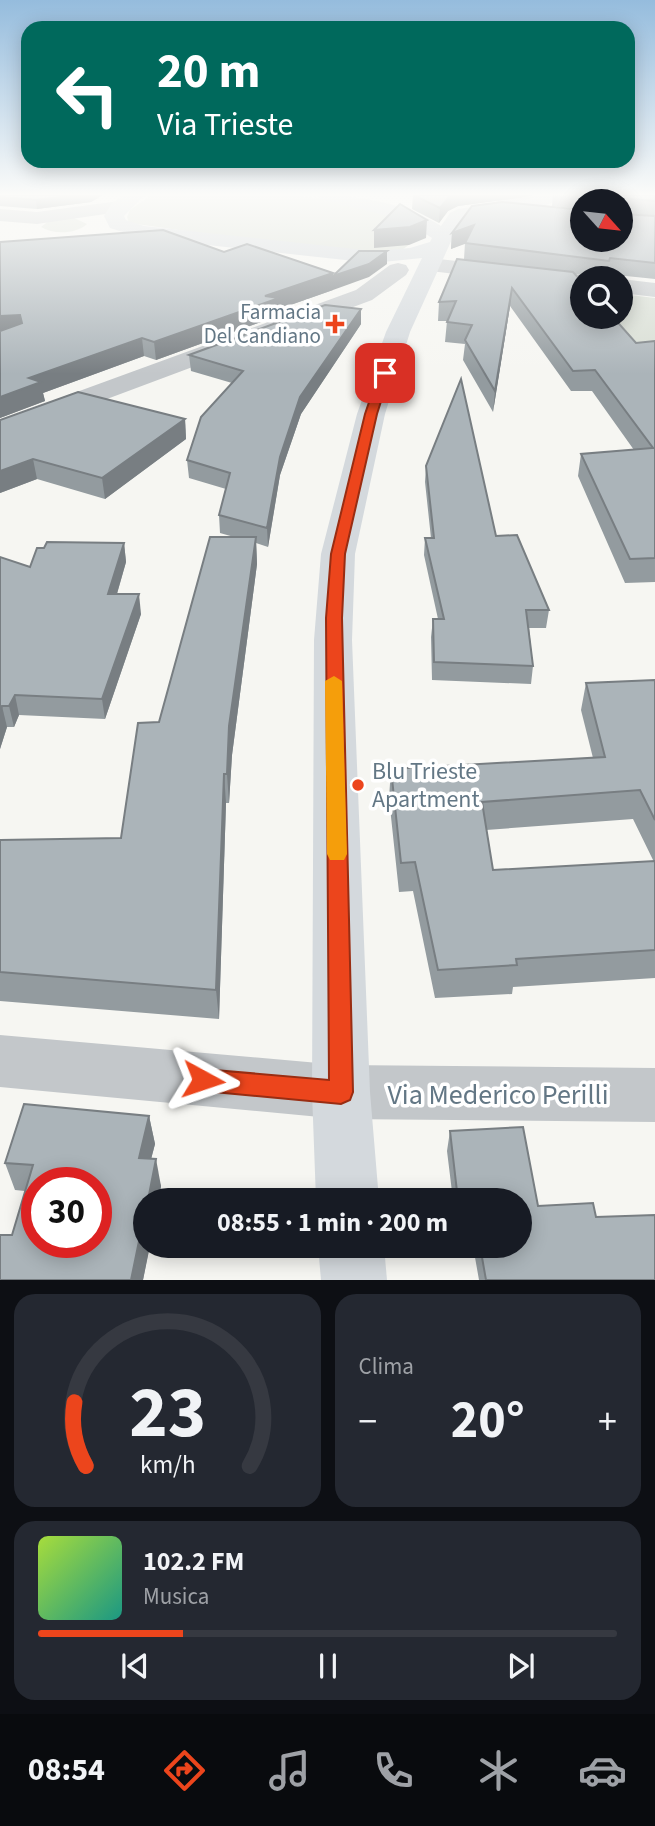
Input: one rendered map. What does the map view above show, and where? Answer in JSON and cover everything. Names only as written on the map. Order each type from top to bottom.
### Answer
[{"type":"street","points":[[335,255],[403,255]]},
{"type":"street","points":[[347,1188],[341,1092],[333,640],[338,554],[371,414],[405,318],[434,255]]},
{"type":"street","points":[[462,255],[570,279]]},
{"type":"street","points":[[347,256],[398,270],[407,278],[405,318]]},
{"type":"street","points":[[0,430],[364,295],[398,270]]},
{"type":"street","points":[[633,287],[655,290]]},
{"type":"street","name":"Via Mederico Perilli","points":[[0,1061],[341,1092],[655,1095]]},
{"type":"street","points":[[352,1258],[354,1280]]},
{"type":"shaded area","points":[[633,295],[655,298],[655,346],[631,347],[614,329],[633,329]]},
{"type":"building","points":[[0,255],[279,255],[333,273],[265,296],[279,298],[154,342],[142,338],[29,378],[41,382],[0,397],[0,331],[22,323],[20,315],[0,316]]},
{"type":"building","points":[[355,255],[382,255],[369,264],[333,276]]},
{"type":"building","points":[[559,255],[655,255],[655,263],[610,258],[609,261]]},
{"type":"building","points":[[457,259],[570,272],[570,329],[624,329],[636,343],[655,341],[655,558],[630,559],[581,454],[653,448],[595,370],[573,371],[512,288],[495,391],[465,340],[472,325],[447,322],[456,301],[439,302]]},
{"type":"building","points":[[325,305],[361,309],[300,397],[280,457],[267,528],[219,515],[230,473],[187,460],[201,417],[243,371],[189,355]]},
{"type":"building","points":[[461,379],[496,536],[517,535],[549,610],[526,610],[533,666],[434,662],[433,619],[444,619],[425,538],[434,538],[426,466]]},
{"type":"building","points":[[78,392],[185,419],[102,478],[33,459],[0,471],[0,420]]},
{"type":"building","points":[[210,537],[256,537],[229,726],[227,774],[224,774],[216,990],[0,972],[0,840],[121,838],[138,723],[159,722]]},
{"type":"building","points":[[47,542],[124,543],[108,594],[139,594],[102,699],[15,695],[9,706],[2,706],[0,712],[0,557],[30,567],[37,548],[44,548]]},
{"type":"building","points":[[655,680],[655,820],[640,790],[482,802],[493,870],[655,861],[655,950],[516,959],[517,965],[438,970],[415,862],[401,863],[391,769],[605,757],[586,683]]},
{"type":"building","points":[[24,1104],[149,1116],[139,1158],[156,1159],[150,1188],[133,1188],[133,1258],[136,1258],[131,1280],[0,1280],[0,1235],[12,1235],[21,1205],[21,1258],[112,1258],[112,1167],[5,1163]]},
{"type":"building","points":[[523,1127],[538,1206],[593,1203],[596,1217],[655,1215],[655,1280],[486,1280],[482,1258],[532,1258],[532,1188],[457,1188],[450,1131]]},
{"type":"slow traffic","points":[[334,681],[337,854]]},
{"type":"place","name":"Farmacia Del Candiano","points":[[335,324]]},
{"type":"place","name":"Blu Trieste Apartment","points":[[358,785]]},
{"type":"route","points":[[203,1080],[341,1092],[334,618],[338,554],[371,414],[385,373]]}]
